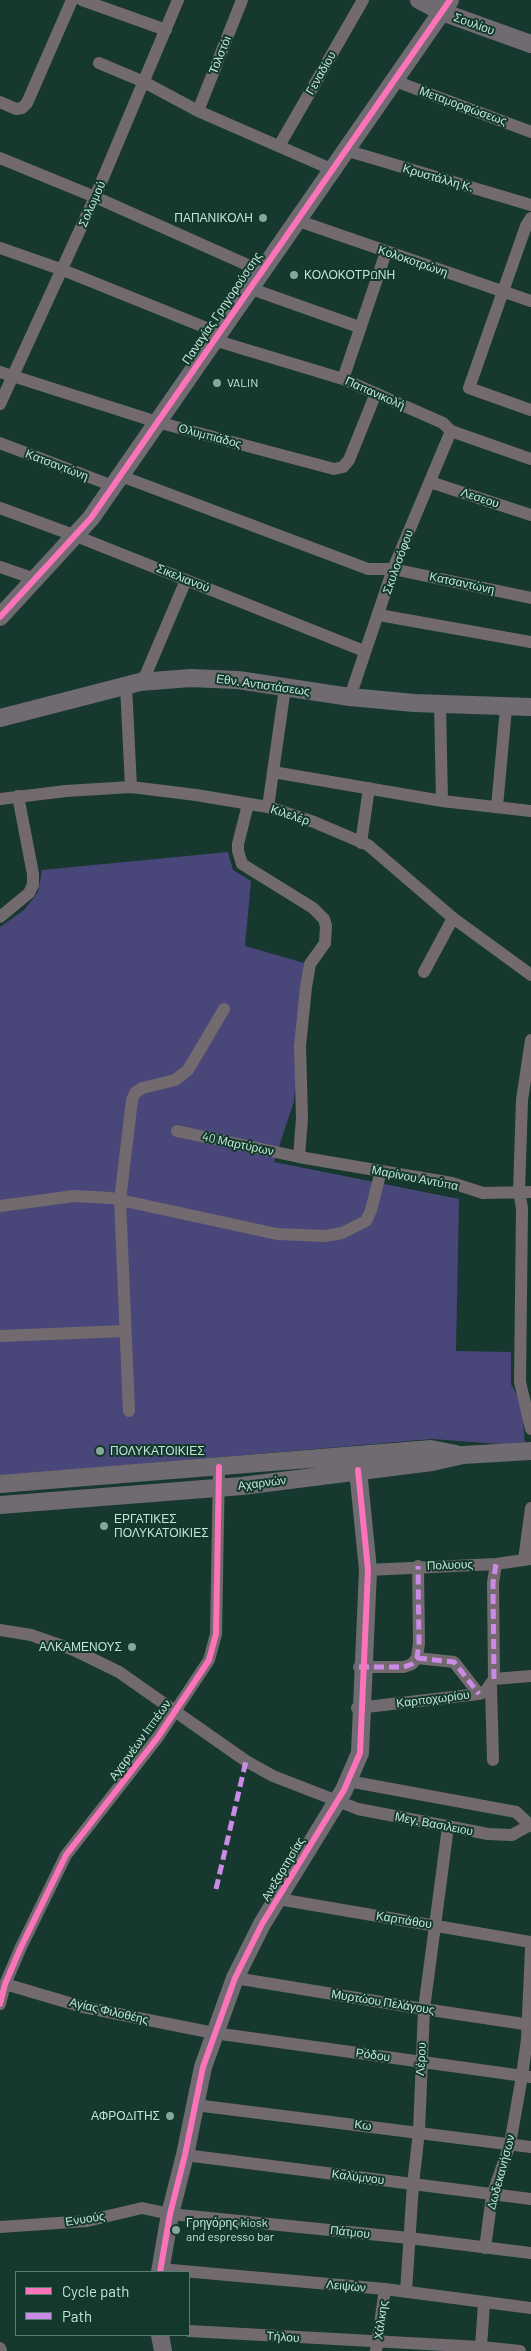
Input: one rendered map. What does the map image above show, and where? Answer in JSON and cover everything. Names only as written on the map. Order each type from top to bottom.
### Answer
[{"type":"street","points":[[0,102],[16,109],[22,108],[27,103],[72,0]]},
{"type":"street","points":[[82,0],[166,30]]},
{"type":"street","name":"Σολωμού","points":[[0,404],[95,198],[178,0]]},
{"type":"street","name":"Τολστόι","points":[[198,111],[242,0]]},
{"type":"street","name":"Γεναδίου","points":[[279,146],[363,0]]},
{"type":"street","name":"Σουλίου","points":[[419,0],[446,6],[531,44]]},
{"type":"street","name":"Παναγίας Γρηγορούσσης","points":[[0,617],[76,536],[117,481],[344,150],[395,81],[446,6]]},
{"type":"street","points":[[99,63],[144,82],[198,111],[331,169]]},
{"type":"street","name":"Μεταμορφώσεως","points":[[395,81],[531,132]]},
{"type":"street","name":"Κρυστάλλη Κ.","points":[[344,150],[531,205]]},
{"type":"street","points":[[0,159],[95,198],[261,271]]},
{"type":"street","points":[[531,218],[526,226],[502,291],[469,388],[531,410]]},
{"type":"street","name":"Κολοκοτρώνη","points":[[296,220],[531,301]]},
{"type":"street","name":"Παπανικολή","points":[[0,248],[63,270],[217,336],[343,379],[443,423],[451,431],[531,459]]},
{"type":"street","points":[[343,379],[359,327],[386,252]]},
{"type":"street","points":[[249,288],[359,327]]},
{"type":"street","name":"Ολυμπιάδος","points":[[0,372],[157,422],[334,469],[343,468],[349,460],[376,393]]},
{"type":"street","name":"Σκυλοσόφου","points":[[350,697],[393,570],[451,431]]},
{"type":"street","name":"Κατσαντώνη","points":[[0,443],[117,481],[368,569],[393,570],[531,598]]},
{"type":"street","name":"Λεσεου","points":[[430,482],[531,515]]},
{"type":"street","name":"Σικελιανού","points":[[0,508],[76,536],[364,651]]},
{"type":"street","points":[[0,567],[35,579]]},
{"type":"street","points":[[131,787],[133,684],[146,674],[186,580]]},
{"type":"street","points":[[379,615],[531,642]]},
{"type":"street","name":"Εθν. Αντιστάσεως","points":[[0,718],[133,684],[215,678],[350,697],[440,704],[531,708]]},
{"type":"street","points":[[268,807],[285,688]]},
{"type":"street","points":[[440,704],[442,801]]},
{"type":"street","points":[[497,807],[506,708]]},
{"type":"street","points":[[273,772],[442,801],[531,811]]},
{"type":"street","name":"Κιλελέρ","points":[[0,799],[131,787],[268,807],[314,822],[374,850],[383,860],[453,918],[531,975]]},
{"type":"street","points":[[361,843],[369,788]]},
{"type":"street","points":[[0,917],[29,893],[33,885],[33,874],[18,796]]},
{"type":"street","points":[[248,804],[238,844],[242,864],[313,908],[324,919],[326,926],[325,943],[310,964],[306,987],[300,1046],[302,1118],[299,1157]]},
{"type":"street","points":[[424,972],[453,918]]},
{"type":"street","points":[[129,1411],[120,1200],[132,1100],[135,1093],[142,1088],[182,1076],[188,1070],[224,1009]]},
{"type":"street","points":[[531,1040],[523,1091],[525,1192],[522,1227],[520,1382],[531,1429]]},
{"type":"street","name":"40 Μαρτύρων","points":[[177,1131],[299,1157]]},
{"type":"street","name":"Μαρίνου Αντύπα","points":[[299,1157],[452,1183],[483,1193],[525,1192]]},
{"type":"street","points":[[0,1206],[74,1196],[120,1200],[277,1234],[325,1236],[349,1230],[366,1221],[371,1210],[380,1171]]},
{"type":"street","points":[[0,1336],[126,1331]]},
{"type":"street","name":"Αχαρνών","points":[[0,1484],[431,1450],[463,1455]]},
{"type":"street","name":"Αχαρνών","points":[[0,1505],[219,1488],[432,1462],[463,1455],[531,1451]]},
{"type":"street","name":"Αχαρνέων Ιππέων","points":[[0,2004],[5,1984],[35,1916],[66,1856],[176,1711],[209,1660],[214,1647],[219,1467]]},
{"type":"street","name":"Ανεξαρτησίας","points":[[160,2271],[170,2214],[185,2155],[203,2067],[235,1978],[278,1899],[337,1802],[360,1753],[360,1708],[368,1570],[358,1470]]},
{"type":"street","points":[[527,1560],[531,1508]]},
{"type":"street","name":"Πολυους","points":[[368,1570],[418,1566],[496,1564],[527,1560]]},
{"type":"street","points":[[493,1760],[493,1584],[496,1564]]},
{"type":"street","points":[[362,1667],[404,1667],[412,1664],[417,1658],[419,1643],[418,1566]]},
{"type":"street","name":"Μεγ. Βασιλειου","points":[[0,1630],[31,1635],[74,1650],[119,1672],[246,1761],[273,1776],[318,1792],[337,1802],[358,1809],[488,1834],[512,1835],[531,1825]]},
{"type":"street","points":[[417,1658],[454,1662],[479,1694]]},
{"type":"street","name":"Καρποχωρίου","points":[[360,1708],[479,1694],[485,1692],[492,1683],[531,1676]]},
{"type":"street","points":[[348,1781],[516,1812],[531,1825]]},
{"type":"street","name":"Λέρου","points":[[406,2292],[412,2184],[419,2132],[424,2010],[448,1827]]},
{"type":"street","name":"Καρπάθου","points":[[278,1899],[531,1942]]},
{"type":"street","name":"Δωδεκανήσων","points":[[485,2248],[492,2196],[510,2144],[526,2076],[531,1948]]},
{"type":"street","name":"Μυρτώου Πελάγους","points":[[235,1978],[424,2010],[529,2024]]},
{"type":"street","name":"Αγίας Φιλοθέης","points":[[5,1984],[83,2007],[214,2033]]},
{"type":"street","name":"Ρόδου","points":[[214,2033],[526,2076]]},
{"type":"street","name":"Κω","points":[[195,2105],[531,2147]]},
{"type":"street","name":"Καλύμνου","points":[[185,2155],[531,2200]]},
{"type":"street","name":"Ενυούς","points":[[0,2227],[87,2221],[142,2208],[170,2214]]},
{"type":"street","name":"Πάτμου","points":[[170,2214],[409,2238],[531,2253]]},
{"type":"street","name":"Λειψών","points":[[190,2273],[385,2289],[531,2308]]},
{"type":"street","name":"Χάλκης","points":[[377,2347],[385,2289]]},
{"type":"street","points":[[483,2349],[484,2302]]},
{"type":"street","name":"Τήλου","points":[[190,2331],[377,2347],[520,2351]]},
{"type":"street","points":[[160,2336],[163,2351]]},
{"type":"shaded area","points":[[228,852],[233,870],[251,881],[245,946],[304,963],[294,1101],[274,1162],[459,1199],[456,1351],[511,1352],[511,1384],[522,1405],[525,1446],[432,1439],[0,1476],[0,927],[24,910],[38,892],[42,870]]},
{"type":"marked path","points":[[494,1679],[493,1583],[496,1564]]},
{"type":"marked path","points":[[359,1667],[404,1667],[412,1664],[417,1658],[419,1643],[418,1566]]},
{"type":"marked path","points":[[417,1658],[454,1662],[479,1694]]},
{"type":"marked path","points":[[216,1889],[246,1761]]},
{"type":"cycle path","points":[[0,617],[91,518],[450,0]]},
{"type":"cycle path","points":[[0,2004],[5,1984],[21,1947],[66,1855],[158,1737],[209,1660],[216,1634],[219,1467]]},
{"type":"cycle path","points":[[160,2271],[170,2214],[185,2155],[203,2067],[235,1978],[262,1924],[344,1790],[360,1753],[368,1570],[358,1470]]},
{"type":"place","name":"ΠΑΠΑΝΙΚΟΛΗ","points":[[263,218]]},
{"type":"place","name":"ΚΟΛΟΚΟΤΡΩΝΗ","points":[[294,275]]},
{"type":"place","name":"VALIN","points":[[217,383]]},
{"type":"place","name":"ΠΟΛΥΚΑΤΟΙΚΙΕΣ","points":[[100,1451]]},
{"type":"place","name":"ΕΡΓΑΤΙΚΕΣ ΠΟΛΥΚΑΤΟΙΚΙΕΣ","points":[[104,1526]]},
{"type":"place","name":"ΑΛΚΑΜΕΝΟΥΣ","points":[[132,1647]]},
{"type":"place","name":"ΑΦΡΟΔΙΤΗΣ","points":[[170,2116]]},
{"type":"place","name":"Γρηγόρης kiosk and espresso bar","points":[[176,2230]]}]
